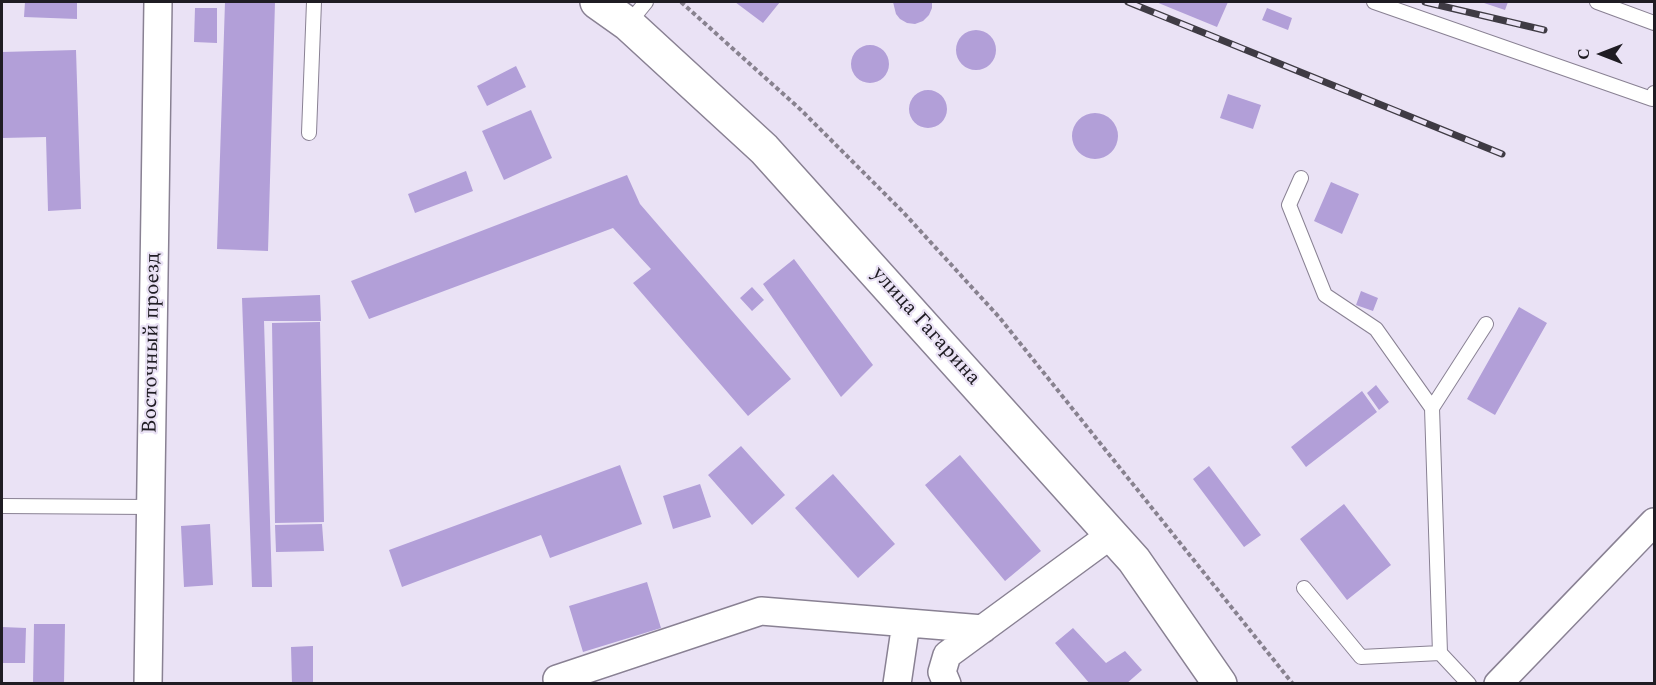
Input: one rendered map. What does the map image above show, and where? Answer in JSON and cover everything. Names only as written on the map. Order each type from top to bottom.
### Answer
[{"type":"main road","name":"улица Гагарина","points":[[597,2],[637,13],[764,148],[1112,534],[1134,560],[1220,684]]},
{"type":"street","name":"Восточный проезд","points":[[148,684],[158,2]]},
{"type":"street","points":[[1498,684],[1654,522]]},
{"type":"street","points":[[947,684],[942,672],[948,655],[1112,534]]},
{"type":"street","points":[[557,679],[761,611],[982,629]]},
{"type":"street","points":[[897,684],[906,623]]},
{"type":"lane","points":[[309,132],[314,2]]},
{"type":"lane","points":[[1374,2],[1652,99],[1654,93]]},
{"type":"lane","points":[[1597,2],[1654,25]]},
{"type":"lane","points":[[1301,178],[1289,205],[1325,295],[1376,329],[1432,408],[1440,653],[1469,684]]},
{"type":"lane","points":[[1432,408],[1486,324]]},
{"type":"lane","points":[[2,506],[151,507]]},
{"type":"lane","points":[[1304,588],[1361,657],[1440,653]]},
{"type":"path","points":[[681,2],[801,110],[903,212],[999,317],[1293,684]]},
{"type":"building","points":[[25,2],[77,2],[77,19],[24,17]]},
{"type":"building","points":[[225,2],[275,2],[268,251],[217,249]]},
{"type":"building","points":[[735,2],[780,2],[763,23]]},
{"type":"building","points":[[893,2],[932,2],[932,8],[923,21],[915,24],[907,23],[896,14]]},
{"type":"building","points":[[1156,2],[1228,2],[1217,27]]},
{"type":"building","points":[[1481,2],[1508,2],[1505,10]]},
{"type":"building","points":[[195,8],[217,8],[217,43],[194,42]]},
{"type":"building","points":[[1267,8],[1292,18],[1288,30],[1262,20]]},
{"type":"building","points":[[976,30],[990,36],[996,50],[990,64],[976,70],[962,64],[956,50],[962,36]]},
{"type":"building","points":[[870,45],[884,50],[889,64],[884,78],[870,83],[856,78],[851,64],[856,50]]},
{"type":"building","points":[[76,50],[81,209],[48,211],[46,137],[2,138],[2,52]]},
{"type":"building","points":[[516,66],[526,87],[487,106],[477,86]]},
{"type":"building","points":[[928,90],[941,96],[947,109],[941,122],[928,128],[915,122],[909,109],[915,96]]},
{"type":"building","points":[[1228,94],[1261,105],[1253,129],[1220,118]]},
{"type":"building","points":[[531,110],[552,158],[504,180],[482,131]]},
{"type":"building","points":[[1095,113],[1111,120],[1118,136],[1111,152],[1095,159],[1079,152],[1072,136],[1079,120]]},
{"type":"building","points":[[466,171],[473,191],[415,213],[408,194]]},
{"type":"building","points":[[627,175],[640,204],[791,379],[748,416],[633,283],[651,269],[613,228],[369,319],[351,281]]},
{"type":"building","points":[[1331,182],[1359,194],[1342,234],[1314,221]]},
{"type":"building","points":[[794,259],[873,365],[841,397],[763,284]]},
{"type":"building","points":[[752,287],[764,300],[752,311],[740,298]]},
{"type":"building","points":[[1361,291],[1378,298],[1373,311],[1356,305]]},
{"type":"building","points":[[320,295],[321,321],[264,321],[272,587],[252,587],[242,298]]},
{"type":"building","points":[[1519,307],[1547,323],[1495,415],[1467,399]]},
{"type":"building","points":[[320,322],[324,522],[275,523],[272,323]]},
{"type":"building","points":[[1376,385],[1389,402],[1379,410],[1367,393]]},
{"type":"building","points":[[1362,391],[1377,412],[1306,467],[1291,447]]},
{"type":"building","points":[[741,446],[785,495],[752,525],[708,475]]},
{"type":"building","points":[[960,455],[1041,551],[1005,581],[925,485]]},
{"type":"building","points":[[620,465],[642,524],[550,558],[541,535],[402,587],[389,550]]},
{"type":"building","points":[[1209,466],[1261,535],[1244,547],[1193,479]]},
{"type":"building","points":[[833,474],[895,544],[858,578],[795,508]]},
{"type":"building","points":[[700,484],[711,517],[673,529],[663,496]]},
{"type":"building","points":[[1344,504],[1391,565],[1347,600],[1300,539]]},
{"type":"building","points":[[210,524],[213,585],[184,587],[181,526]]},
{"type":"building","points":[[322,524],[324,551],[276,552],[275,525]]},
{"type":"building","points":[[647,582],[661,628],[583,652],[569,606]]},
{"type":"building","points":[[34,624],[65,624],[64,684],[33,684]]},
{"type":"building","points":[[2,627],[26,628],[25,663],[2,663]]},
{"type":"building","points":[[1073,628],[1106,663],[1125,651],[1142,670],[1126,684],[1090,684],[1055,643]]},
{"type":"building","points":[[313,646],[313,684],[292,684],[291,647]]},
{"type":"railway","points":[[1128,2],[1502,154]]},
{"type":"railway","points":[[1425,2],[1544,30]]}]
